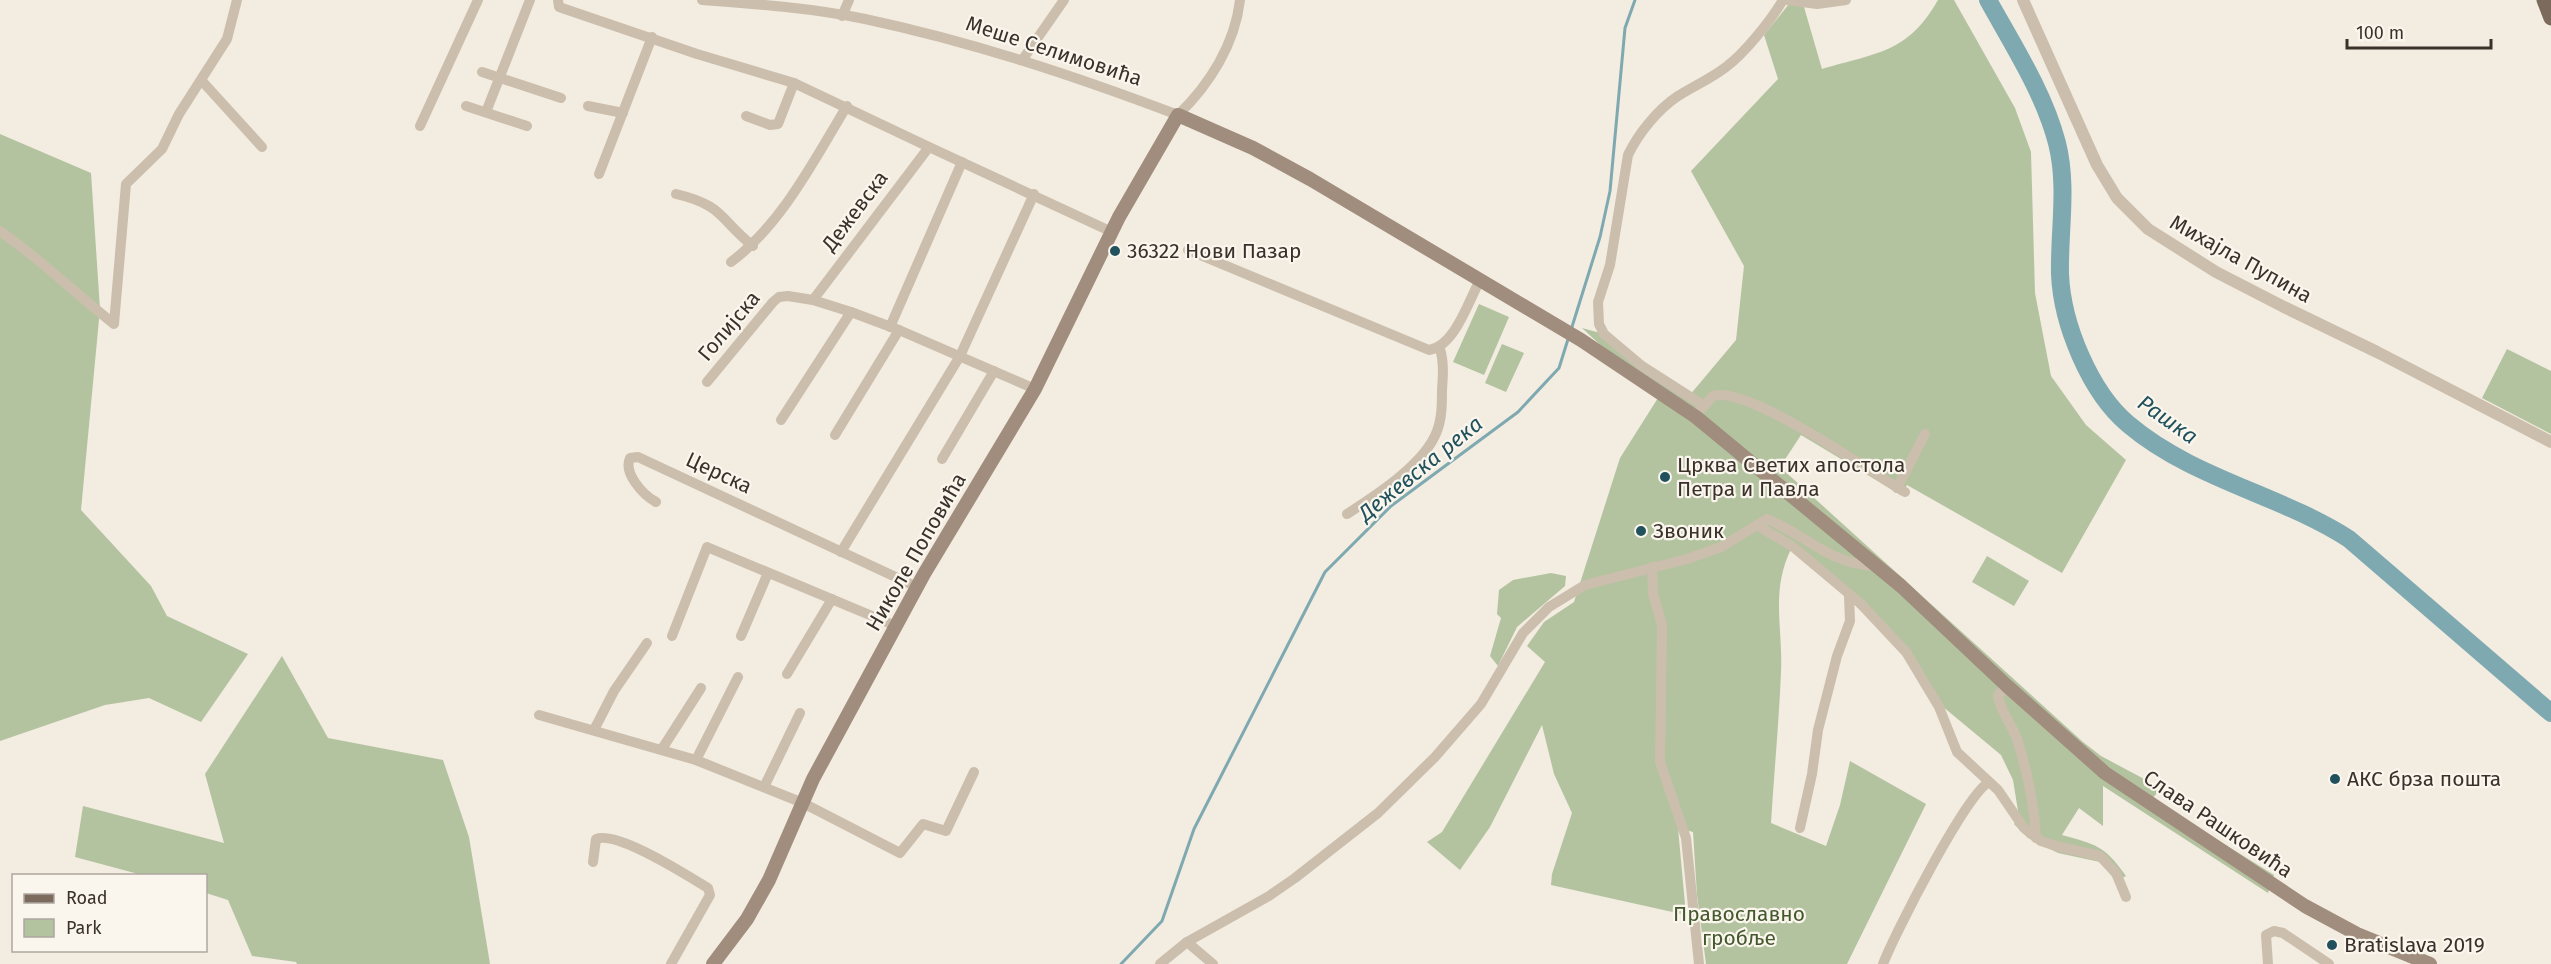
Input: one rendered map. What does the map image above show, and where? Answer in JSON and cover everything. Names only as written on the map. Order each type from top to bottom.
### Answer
[{"type":"main road","points":[[2544,0],[2551,18]]},
{"type":"main road","name":"Николе Поповића","points":[[713,964],[751,911],[769,880],[803,803],[896,626],[1035,389],[1112,232],[1178,115]]},
{"type":"main road","name":"Меше Селимовића","points":[[1178,115],[1252,148],[1301,174],[1581,340]]},
{"type":"main road","name":"Слава Рашковића","points":[[1581,340],[1699,411],[1936,617],[2006,685],[2105,773],[2266,883],[2357,934],[2430,964]]},
{"type":"street","points":[[0,231],[30,252],[68,288],[114,324],[126,184],[162,148],[179,114],[227,39],[237,0]]},
{"type":"street","points":[[420,126],[478,0]]},
{"type":"street","points":[[486,112],[530,0]]},
{"type":"street","points":[[558,0],[559,6],[698,54],[794,83],[1112,232]]},
{"type":"street","name":"Меше Селимовића","points":[[702,0],[762,3],[842,16],[1023,59],[1178,115]]},
{"type":"street","points":[[842,16],[849,0]]},
{"type":"street","points":[[1023,59],[1064,0]]},
{"type":"street","points":[[1178,115],[1203,86],[1221,58],[1234,32],[1240,0]]},
{"type":"street","name":"Слава Рашковића","points":[[1699,411],[1604,334],[1599,324],[1598,302],[1611,265],[1626,169],[1632,147],[1656,116],[1676,97],[1727,66],[1785,0],[1817,4],[1846,0]]},
{"type":"street","name":"Михајла Пупина","points":[[2023,0],[2097,165],[2117,198],[2148,229],[2206,266],[2264,297],[2377,352],[2551,442]]},
{"type":"street","points":[[598,174],[652,37]]},
{"type":"street","points":[[482,72],[561,98]]},
{"type":"street","points":[[202,81],[262,147]]},
{"type":"street","points":[[746,116],[770,126],[778,124],[794,83]]},
{"type":"street","points":[[466,106],[527,126]]},
{"type":"street","points":[[588,106],[622,113]]},
{"type":"street","points":[[731,262],[753,246],[805,175],[847,106]]},
{"type":"street","name":"Дежевска","points":[[813,300],[929,147]]},
{"type":"street","points":[[835,435],[894,328],[962,162]]},
{"type":"street","points":[[676,194],[698,199],[713,207],[753,246]]},
{"type":"street","points":[[841,552],[960,356],[1034,194]]},
{"type":"street","points":[[1188,250],[1429,350],[1440,349],[1449,338],[1480,280]]},
{"type":"street","name":"Голијска","points":[[707,382],[779,297],[813,300],[851,312],[894,328],[1035,389]]},
{"type":"street","points":[[781,420],[851,312]]},
{"type":"street","points":[[1347,514],[1371,499],[1416,462],[1430,444],[1441,416],[1443,359],[1440,349]]},
{"type":"street","points":[[942,459],[994,371]]},
{"type":"street","points":[[1699,411],[1709,398],[1718,394],[1738,396],[1803,429],[1901,490],[1925,434]]},
{"type":"street","name":"Церска","points":[[656,502],[628,472],[630,458],[638,457],[917,587]]},
{"type":"street","points":[[1160,964],[1187,942],[1269,896],[1378,813],[1435,757],[1481,704],[1523,633],[1549,607],[1585,585],[1721,547],[1767,519],[1790,529],[1843,562],[1875,566]]},
{"type":"street","points":[[1758,526],[1792,546],[1868,611],[1911,657],[1939,707],[1957,752],[2005,798],[2022,826],[2036,838],[2056,846],[2100,856],[2116,873],[2126,897]]},
{"type":"street","points":[[672,636],[707,547],[896,626]]},
{"type":"street","points":[[1652,567],[1653,594],[1662,625],[1660,762],[1686,838],[1699,964]]},
{"type":"street","points":[[741,636],[768,573]]},
{"type":"street","points":[[1800,828],[1812,774],[1818,730],[1837,656],[1850,621],[1850,596]]},
{"type":"street","points":[[787,674],[832,599]]},
{"type":"street","points":[[594,730],[614,691],[647,642]]},
{"type":"street","points":[[696,760],[738,677]]},
{"type":"street","points":[[2006,685],[1998,696],[2021,754],[2036,838]]},
{"type":"street","points":[[662,749],[701,688]]},
{"type":"street","points":[[764,787],[800,713]]},
{"type":"street","points":[[539,715],[696,760],[803,803],[900,853],[922,824],[946,831],[974,772]]},
{"type":"street","points":[[1883,964],[1954,828],[1976,793],[1989,782]]},
{"type":"street","points":[[593,862],[596,839],[608,838],[665,862],[708,888],[710,895],[670,964]]},
{"type":"street","points":[[2268,964],[2266,935],[2274,931],[2283,933],[2329,964]]},
{"type":"street","points":[[1187,942],[1213,964]]},
{"type":"green space","name":"Православно гробље","points":[[1938,0],[1954,0],[2015,108],[2031,152],[2035,293],[2051,376],[2086,425],[2126,460],[2062,573],[1907,485],[1901,495],[1801,435],[1780,467],[2083,742],[2101,756],[2161,788],[2152,799],[2274,875],[2268,893],[2103,786],[2103,826],[2079,808],[2062,835],[2099,848],[2112,858],[2126,876],[2116,881],[2100,862],[2058,853],[2028,838],[2014,824],[2019,817],[2013,780],[2001,755],[1936,701],[1911,657],[1792,547],[1785,563],[1779,593],[1781,672],[1771,823],[1826,846],[1840,805],[1850,761],[1926,804],[1847,964],[1706,964],[1697,895],[1693,832],[1678,828],[1686,915],[1551,885],[1552,874],[1572,813],[1554,774],[1542,725],[1490,827],[1460,870],[1427,842],[1442,832],[1545,662],[1527,646],[1544,622],[1574,602],[1620,458],[1658,398],[1582,328],[1604,334],[1689,396],[1736,340],[1744,266],[1691,171],[1778,79],[1764,35],[1789,4],[1804,7],[1822,69],[1875,54],[1902,41],[1927,18]]},
{"type":"green space","points":[[0,134],[91,173],[100,309],[81,510],[151,586],[167,616],[248,654],[201,722],[149,698],[105,705],[0,741]]},
{"type":"green space","points":[[1479,304],[1509,317],[1484,375],[1453,362]]},
{"type":"green space","points":[[1502,344],[1524,353],[1506,392],[1485,383]]},
{"type":"green space","points":[[2507,349],[2551,371],[2551,434],[2482,398]]},
{"type":"green space","points":[[1987,556],[2029,581],[2014,606],[1972,582]]},
{"type":"green space","points":[[1551,573],[1566,576],[1565,586],[1517,627],[1498,666],[1490,656],[1501,618],[1497,614],[1499,590],[1513,580]]},
{"type":"green space","points":[[282,656],[328,738],[443,760],[469,837],[490,964],[297,964],[252,956],[228,900],[207,893],[207,874],[138,874],[75,857],[83,806],[224,843],[205,774]]},
{"type":"waterway","name":"Дежевска река","points":[[1571,330],[1600,237],[1610,191],[1625,28],[1635,0]]},
{"type":"waterway","name":"Рашка","points":[[1988,0],[2027,70],[2044,106],[2057,143],[2062,176],[2060,274],[2066,314],[2080,356],[2090,376],[2114,410],[2153,443],[2180,459],[2322,523],[2349,539],[2551,713]]},
{"type":"waterway","name":"Дежевска река","points":[[1121,964],[1162,921],[1194,829],[1325,572],[1391,506],[1518,412],[1559,368],[1569,336]]},
{"type":"place","name":"36322 Нови Пазар","points":[[1115,251]]},
{"type":"place","name":"Црква Светих апостола Петра и Павла","points":[[1665,477]]},
{"type":"place","name":"Звоник","points":[[1641,531]]},
{"type":"place","name":"АКС брза пошта","points":[[2335,779]]},
{"type":"place","name":"Bratislava 2019","points":[[2332,945]]}]
